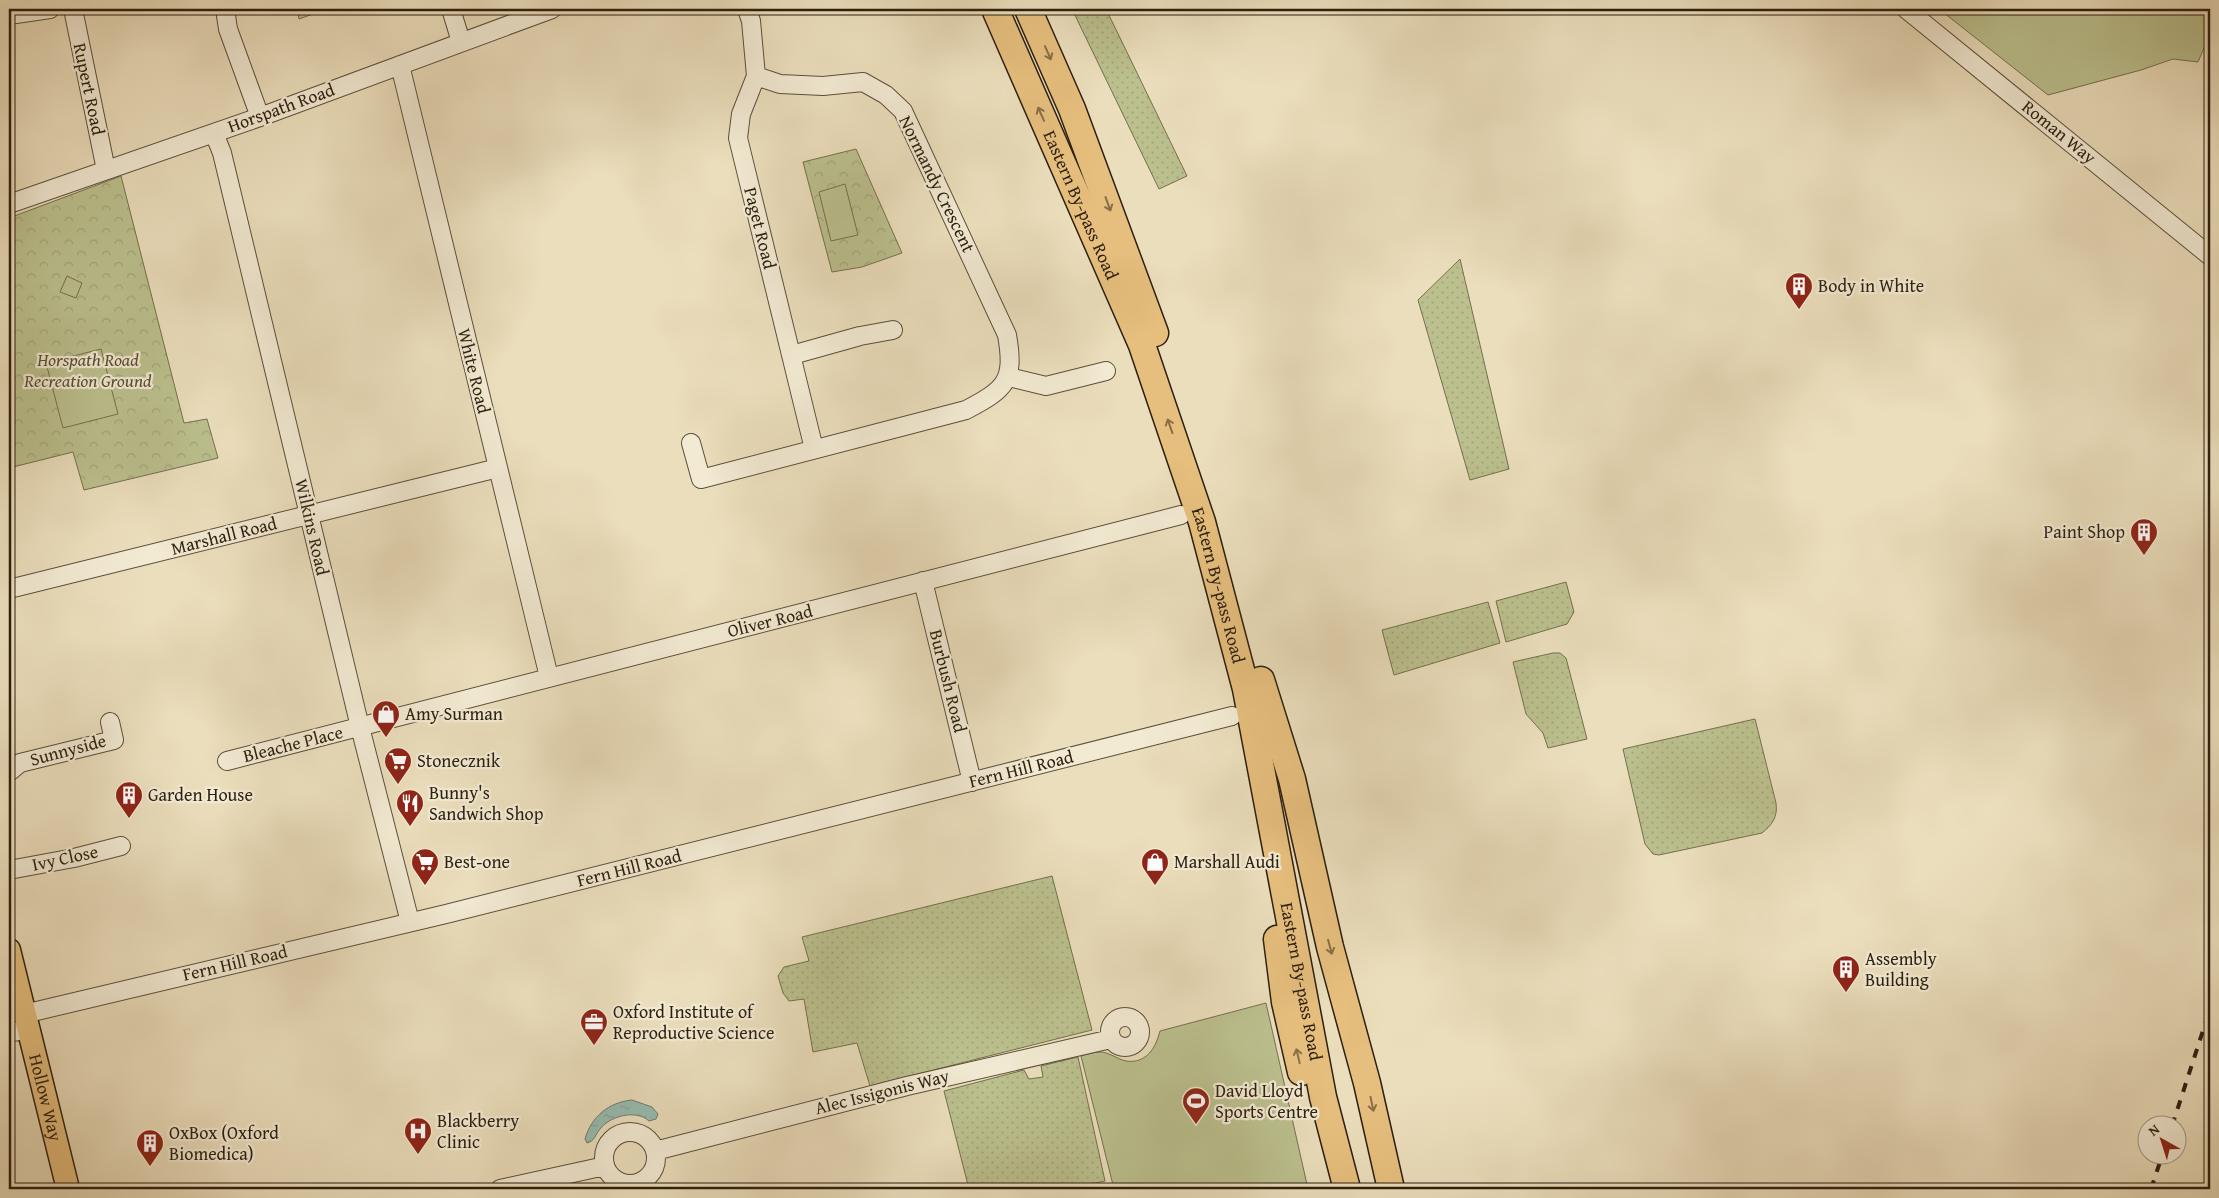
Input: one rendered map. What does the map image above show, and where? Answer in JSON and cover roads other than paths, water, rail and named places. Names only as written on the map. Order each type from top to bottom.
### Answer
[{"type":"highway","name":"Eastern By-pass Road","points":[[995,9],[1006,20],[1142,345],[1192,494],[1246,689],[1323,1097],[1347,1189]]},
{"type":"highway","name":"Eastern By-pass Road","points":[[1028,9],[1072,109],[1174,382],[1217,519],[1261,680],[1339,1094],[1364,1189]]},
{"type":"highway","points":[[1261,680],[1292,779],[1321,912],[1368,1082],[1391,1189]]},
{"type":"highway","points":[[1273,829],[1269,860],[1271,892],[1285,1002],[1328,1189]]},
{"type":"main road","name":"Hollow Way","points":[[9,950],[20,1025],[68,1189]]},
{"type":"street","points":[[9,15],[50,9]]},
{"type":"street","name":"Rupert Road","points":[[73,9],[106,170]]},
{"type":"street","points":[[224,9],[228,29],[260,117]]},
{"type":"street","points":[[451,9],[461,42]]},
{"type":"street","name":"Horspath Road","points":[[9,204],[260,117],[552,9]]},
{"type":"street","name":"Paget Road","points":[[747,9],[751,21],[756,76],[741,114],[738,138],[814,448]]},
{"type":"street","name":"Roman Way","points":[[1906,9],[2210,256]]},
{"type":"street","name":"White Road","points":[[400,65],[549,677]]},
{"type":"street","name":"Normandy Crescent","points":[[756,76],[780,84],[823,86],[863,82],[886,95],[903,112],[1007,335],[1011,360],[1008,377]]},
{"type":"street","name":"Wilkins Road","points":[[214,132],[222,153],[360,728],[410,922]]},
{"type":"street","points":[[792,355],[860,336],[893,330]]},
{"type":"street","points":[[691,443],[695,480],[966,410],[991,397],[1008,377],[1046,386],[1106,371]]},
{"type":"street","name":"Marshall Road","points":[[9,590],[498,468]]},
{"type":"street","name":"Oliver Road","points":[[360,728],[549,677],[1181,516]]},
{"type":"street","name":"Burbush Road","points":[[924,581],[972,782]]},
{"type":"street","name":"Fern Hill Road","points":[[20,1025],[410,922],[1232,716]]},
{"type":"street","name":"Sunnyside","points":[[9,772],[20,763],[114,740],[110,722]]},
{"type":"street","name":"Bleache Place","points":[[226,762],[360,728]]},
{"type":"street","name":"Ivy Close","points":[[9,870],[74,858],[121,846]]},
{"type":"street","name":"Alec Issigonis Way","points":[[655,1151],[915,1084],[1111,1039]]},
{"type":"street","points":[[623,1133],[639,1134],[646,1138],[655,1151],[655,1167],[647,1184],[631,1184],[624,1187],[612,1177],[605,1166],[605,1150],[615,1137],[623,1133]]},
{"type":"street","points":[[500,1189],[605,1166]]},
{"type":"water","points":[[632,1100],[652,1107],[658,1114],[656,1119],[649,1121],[637,1115],[616,1118],[604,1124],[593,1139],[587,1143],[585,1139],[588,1131],[602,1112],[616,1104]]},
{"type":"railway","points":[[2175,1116],[2210,1009]]},
{"type":"railway","points":[[2151,1189],[2159,1166]]},
{"type":"place","name":"Body in White","points":[[1799,310]]},
{"type":"place","name":"Paint Shop","points":[[2144,556]]},
{"type":"place","name":"Amy Surman","points":[[386,738]]},
{"type":"place","name":"Stonecznik","points":[[398,785]]},
{"type":"place","name":"Garden House","points":[[129,819]]},
{"type":"place","name":"Bunny's Sandwich Shop","points":[[410,827]]},
{"type":"place","name":"Best-one","points":[[425,886]]},
{"type":"place","name":"Marshall Audi","points":[[1155,886]]},
{"type":"place","name":"Assembly Building","points":[[1846,993]]},
{"type":"place","name":"Oxford Institute of Reproductive Science","points":[[594,1046]]},
{"type":"place","name":"David Lloyd Sports Centre","points":[[1196,1125]]},
{"type":"place","name":"Blackberry Clinic","points":[[418,1155]]},
{"type":"place","name":"OxBox (Oxford Biomedica)","points":[[150,1167]]},
{"type":"park label","name":"Horspath Road Recreation Ground","points":[[88,370]]}]
